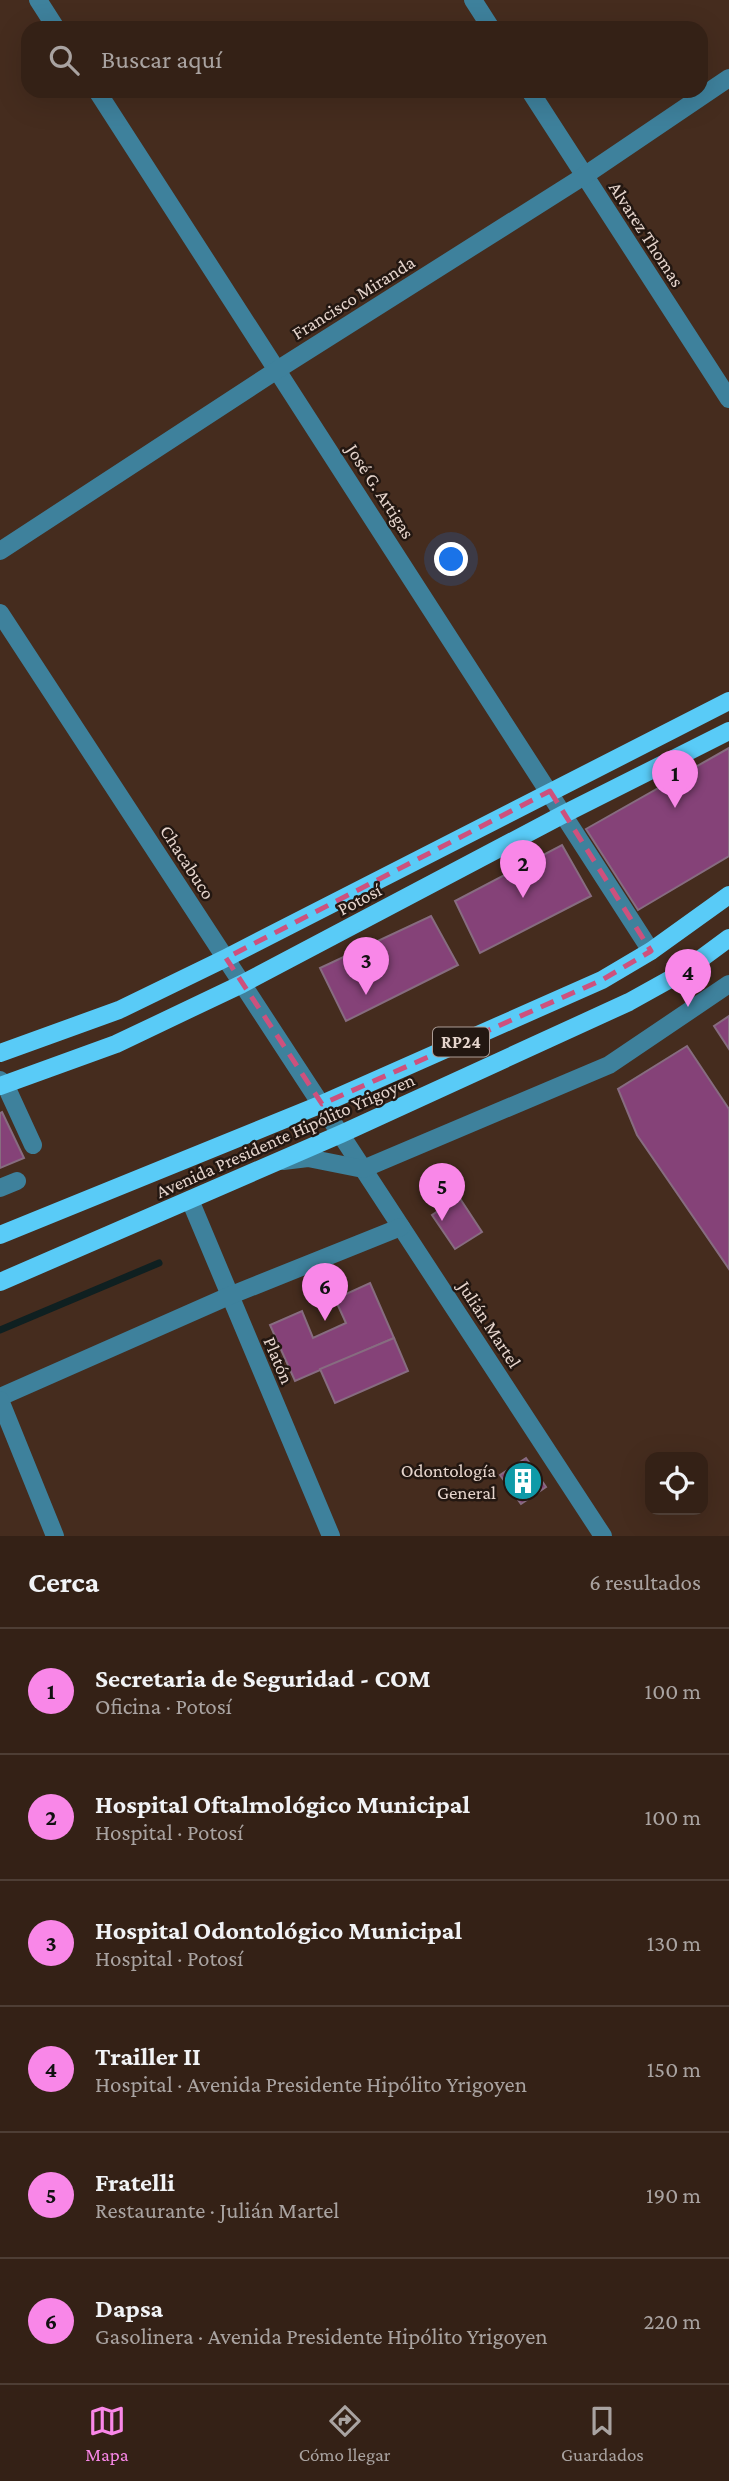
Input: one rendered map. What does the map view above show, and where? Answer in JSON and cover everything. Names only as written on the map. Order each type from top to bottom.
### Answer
[{"type":"main road","name":"Potosí","points":[[0,1053],[119,1010],[729,701]]},
{"type":"main road","name":"Potosí","points":[[2,1083],[116,1044],[242,984],[564,814],[729,731]]},
{"type":"main road","name":"Avenida Presidente Hipólito Yrigoyen","points":[[0,1235],[322,1104],[602,980],[652,951],[729,895]]},
{"type":"main road","name":"Avenida Presidente Hipólito Yrigoyen","points":[[0,1282],[341,1134],[628,1002],[683,972],[729,938]]},
{"type":"street","points":[[38,0],[52,21]]},
{"type":"street","points":[[473,0],[486,21]]},
{"type":"street","name":"Francisco Miranda","points":[[708,92],[729,78]]},
{"type":"street","name":"José G. Artigas","points":[[102,98],[652,951]]},
{"type":"street","name":"Alvarez Thomas","points":[[534,98],[729,399]]},
{"type":"street","name":"Francisco Miranda","points":[[0,551],[277,370],[584,176],[699,98]]},
{"type":"street","name":"Chacabuco","points":[[0,613],[341,1134]]},
{"type":"street","points":[[277,1162],[308,1158],[363,1169],[609,1065],[729,984]]},
{"type":"street","points":[[2,1083],[33,1145]]},
{"type":"street","name":"Julián Martel","points":[[341,1134],[603,1536]]},
{"type":"street","points":[[0,1188],[17,1181]]},
{"type":"street","name":"Platón","points":[[190,1200],[331,1536]]},
{"type":"street","points":[[55,1536],[0,1398],[229,1296],[401,1227]]},
{"type":"highlighted area","points":[[550,791],[651,951],[602,980],[322,1104],[226,958]]},
{"type":"building","points":[[729,748],[729,856],[638,910],[586,829]]},
{"type":"building","points":[[562,845],[591,896],[480,953],[455,901]]},
{"type":"building","points":[[431,916],[458,965],[346,1021],[320,968]]},
{"type":"building","points":[[729,1016],[729,1049],[714,1026]]},
{"type":"building","points":[[687,1046],[729,1109],[729,1269],[637,1135],[618,1089]]},
{"type":"building","points":[[2,1112],[24,1158],[0,1168],[0,1113]]},
{"type":"building","points":[[459,1197],[482,1232],[455,1249],[432,1215]]},
{"type":"building","points":[[370,1283],[394,1338],[295,1381],[270,1325],[302,1311],[313,1338],[346,1323],[335,1299]]},
{"type":"building","points":[[394,1338],[408,1371],[335,1403],[320,1369]]},
{"type":"building","name":"Odontología General","points":[[526,1458],[546,1487],[521,1504],[500,1475]]},
{"type":"waterway","points":[[0,1330],[159,1263]]},
{"type":"place","name":"Secretaria de Seguridad - COM","points":[[675,808]]},
{"type":"place","name":"Hospital Oftalmológico Municipal","points":[[523,898]]},
{"type":"place","name":"Hospital Odontológico Municipal","points":[[366,995]]},
{"type":"place","name":"Trailler II","points":[[688,1007]]},
{"type":"place","name":"Fratelli","points":[[442,1221]]},
{"type":"place","name":"Dapsa","points":[[325,1321]]},
{"type":"place","name":"Odontología General","points":[[523,1481]]}]
